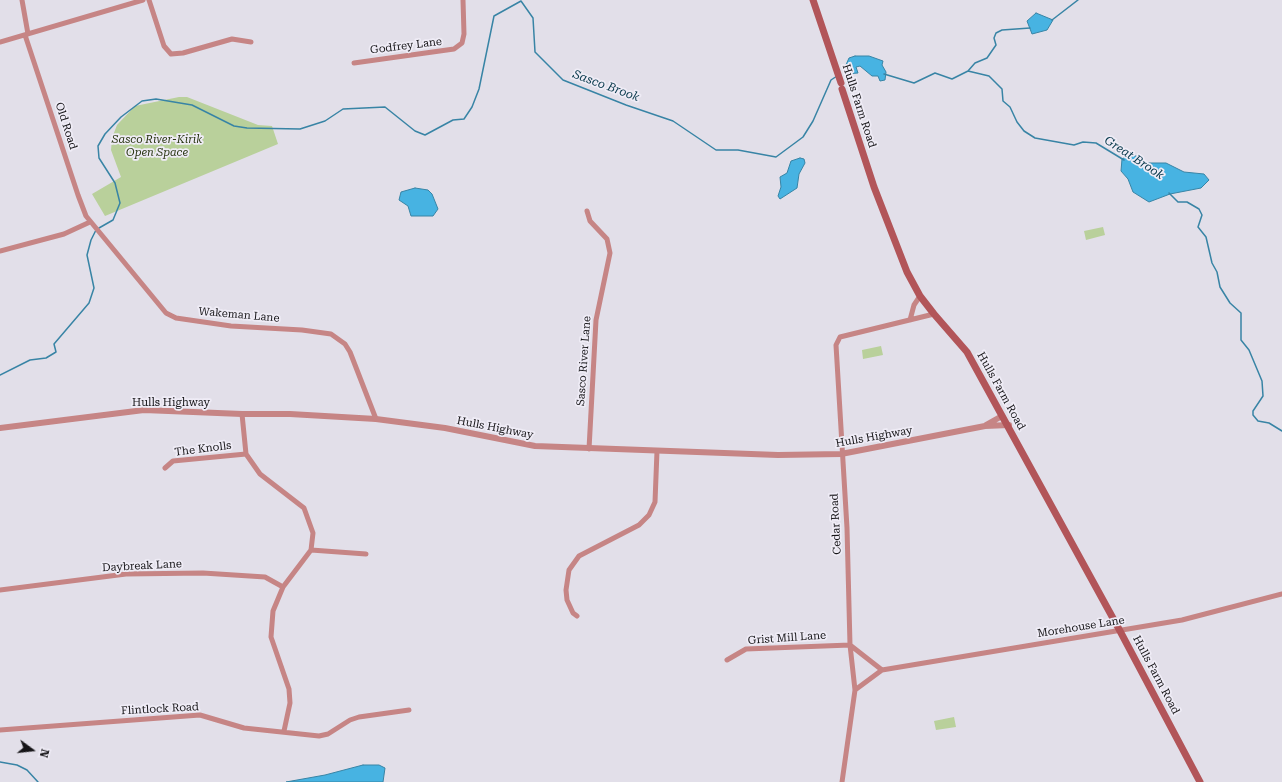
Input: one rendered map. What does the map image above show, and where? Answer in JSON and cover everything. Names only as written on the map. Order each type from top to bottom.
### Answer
[{"type":"main road","name":"Hulls Farm Road","points":[[813,0],[874,188],[908,272],[920,296],[967,352],[1120,631],[1200,782]]},
{"type":"street","name":"Old Road","points":[[22,0],[27,34],[78,195],[90,222]]},
{"type":"street","points":[[0,42],[143,0]]},
{"type":"street","points":[[149,0],[164,46],[171,54],[183,53],[232,39],[251,42]]},
{"type":"street","name":"Godfrey Lane","points":[[354,63],[454,49],[462,43],[464,34],[463,0]]},
{"type":"street","name":"Sasco River Lane","points":[[587,212],[590,221],[608,239],[610,253],[596,320],[589,449]]},
{"type":"street","points":[[0,251],[64,234],[90,222]]},
{"type":"street","name":"Wakeman Lane","points":[[90,222],[100,231],[166,313],[176,318],[231,326],[302,330],[331,334],[345,344],[350,352],[376,419]]},
{"type":"street","points":[[910,320],[914,305],[920,296]]},
{"type":"street","name":"Cedar Road","points":[[842,782],[855,690],[850,645],[846,528],[836,345],[840,337],[934,314]]},
{"type":"street","name":"Hulls Highway","points":[[0,428],[144,410],[242,414],[290,414],[376,419],[445,428],[535,446],[657,452],[778,455],[842,454],[985,426],[1008,425]]},
{"type":"street","points":[[242,414],[246,454],[260,474],[304,508],[313,533],[311,550],[283,587],[273,611],[271,637],[290,689],[290,703],[284,731]]},
{"type":"street","name":"Hulls Highway","points":[[985,426],[1002,416]]},
{"type":"street","points":[[577,616],[573,613],[567,600],[566,590],[569,570],[579,556],[640,525],[649,515],[655,502],[657,452]]},
{"type":"street","name":"The Knolls","points":[[165,468],[172,461],[246,454]]},
{"type":"street","points":[[311,550],[366,554]]},
{"type":"street","name":"Daybreak Lane","points":[[0,590],[126,574],[220,573],[265,577],[283,587]]},
{"type":"street","name":"Morehouse Lane","points":[[855,690],[882,670],[1182,620],[1282,594]]},
{"type":"street","points":[[850,645],[882,670]]},
{"type":"street","name":"Grist Mill Lane","points":[[727,660],[746,650],[850,645]]},
{"type":"street","name":"Flintlock Road","points":[[0,730],[200,715],[244,728],[284,731],[319,736],[328,734],[350,720],[359,717],[409,710]]},
{"type":"green space","name":"Sasco River-Kirik Open Space","points":[[179,97],[187,97],[258,125],[272,126],[278,144],[105,216],[92,194],[121,177],[111,150],[112,138],[117,125],[135,106]]},
{"type":"green space","points":[[1103,227],[1105,235],[1086,240],[1084,231]]},
{"type":"green space","points":[[881,346],[883,355],[863,359],[862,350]]},
{"type":"green space","points":[[954,717],[956,727],[936,730],[934,721]]},
{"type":"water","points":[[1036,13],[1053,20],[1047,30],[1032,34],[1027,21]]},
{"type":"water","points":[[855,56],[869,56],[883,61],[882,65],[886,72],[885,80],[880,81],[878,76],[872,76],[860,66],[856,67],[858,73],[845,74],[845,67],[849,58]]},
{"type":"water","points":[[1127,156],[1137,156],[1146,163],[1166,163],[1184,172],[1204,174],[1209,180],[1201,188],[1170,194],[1149,202],[1133,192],[1128,179],[1121,171],[1122,159]]},
{"type":"water","points":[[800,158],[804,159],[805,163],[799,174],[797,188],[780,199],[778,196],[781,187],[780,177],[787,173],[791,161]]},
{"type":"water","points":[[415,188],[428,190],[432,194],[438,209],[433,216],[411,216],[408,206],[399,200],[401,192]]},
{"type":"water","points":[[363,765],[379,765],[385,768],[383,782],[286,782],[325,775]]},
{"type":"waterway","name":"Sasco Brook","points":[[1052,20],[1078,0]]},
{"type":"waterway","name":"Sasco Brook","points":[[99,228],[113,220],[120,203],[115,183],[99,158],[98,146],[105,134],[121,117],[142,101],[156,99],[192,105],[234,126],[247,128],[300,129],[325,121],[343,109],[385,107],[415,131],[425,135],[453,120],[464,119],[472,107],[479,89],[494,16],[521,1],[533,18],[535,52],[563,80],[626,105],[673,121],[716,150],[738,150],[776,157],[803,137],[813,121],[831,80],[837,76]]},
{"type":"waterway","name":"Sasco Brook","points":[[884,74],[914,83],[935,73],[952,79],[968,71],[975,63],[987,58],[996,45],[994,38],[996,33],[1002,30],[1030,28]]},
{"type":"waterway","name":"Great Brook","points":[[968,71],[989,76],[1002,89],[1003,101],[1010,107],[1017,122],[1024,131],[1035,138],[1074,145],[1083,142],[1096,143],[1124,160]]},
{"type":"waterway","name":"Great Brook","points":[[1169,193],[1178,202],[1187,202],[1199,209],[1202,215],[1198,227],[1206,237],[1212,263],[1217,272],[1220,287],[1230,303],[1241,313],[1241,340],[1249,350],[1262,381],[1263,396],[1253,411],[1253,415],[1258,421],[1269,423],[1282,431]]},
{"type":"waterway","name":"Sasco Brook","points":[[0,375],[30,360],[46,358],[56,352],[54,344],[89,303],[94,288],[87,255],[91,240],[96,230]]},
{"type":"waterway","points":[[0,762],[17,765],[27,770],[38,782]]}]
